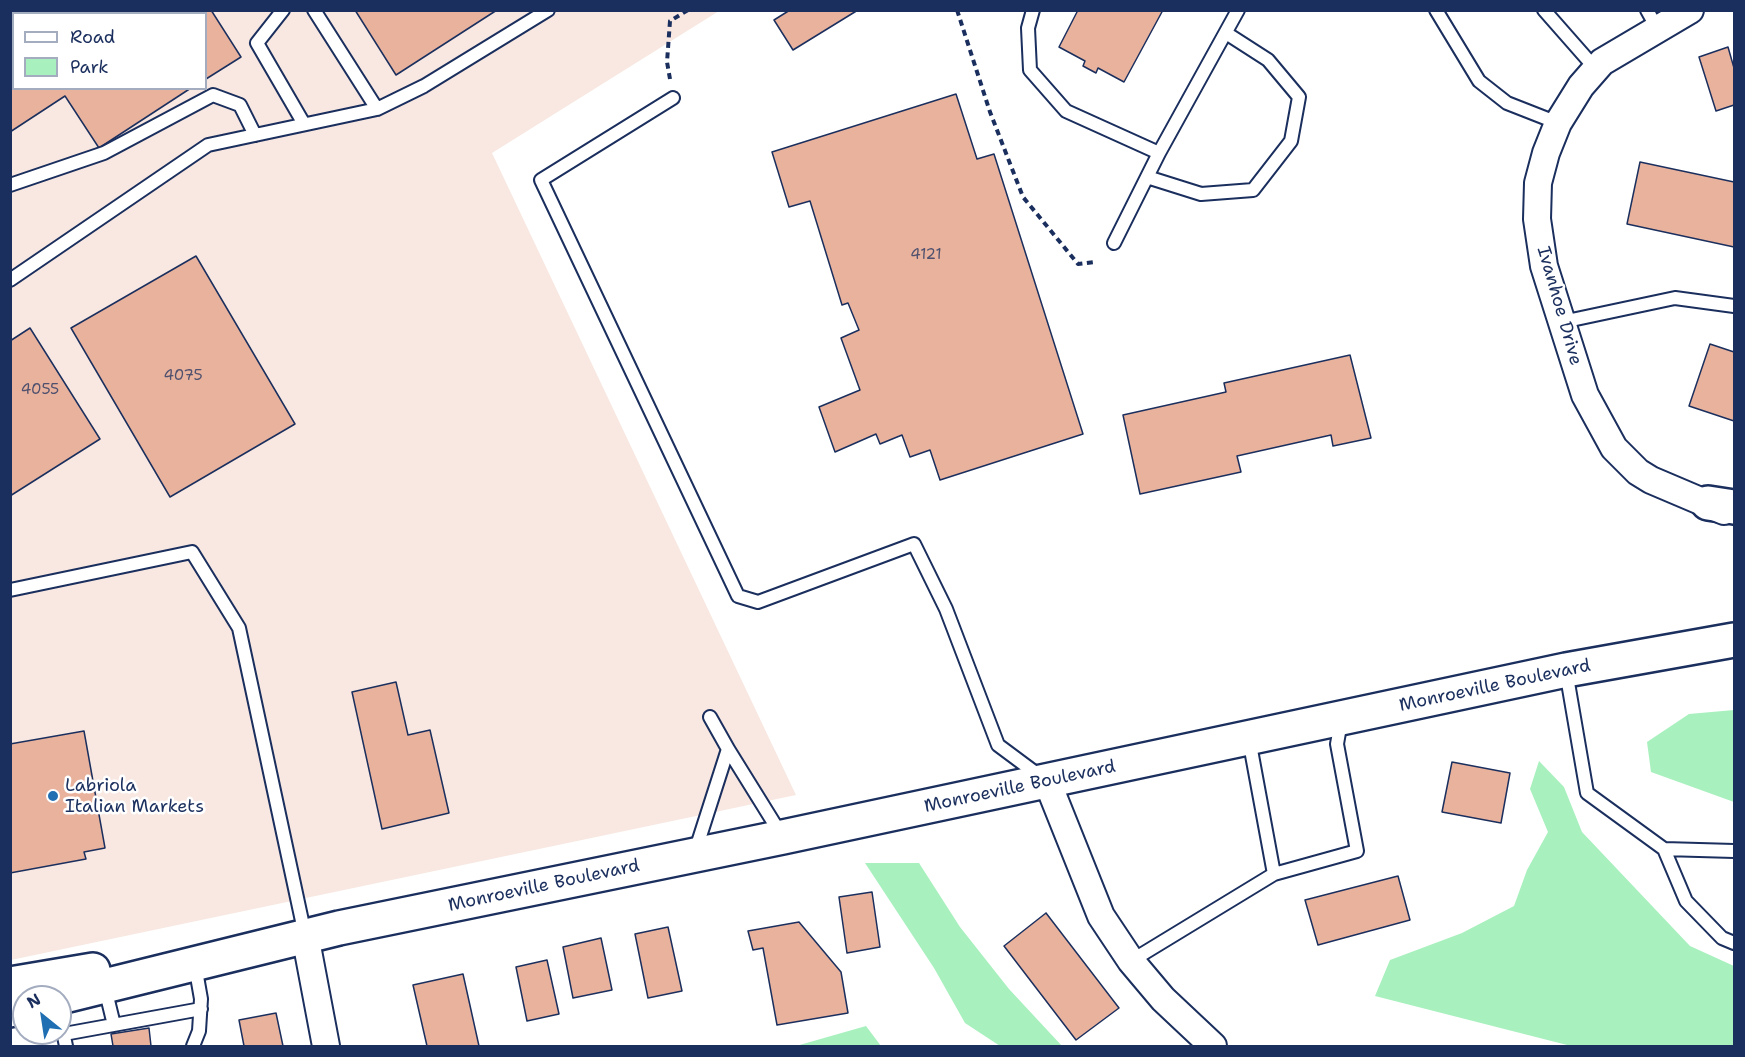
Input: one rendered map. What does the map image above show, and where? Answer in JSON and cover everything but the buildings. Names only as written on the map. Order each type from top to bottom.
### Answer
[{"type":"main road","name":"Monroeville Boulevard","points":[[10,984],[305,935],[783,837],[1566,670],[1734,639]]},
{"type":"main road","name":"Monroeville Boulevard","points":[[72,994],[305,935]]},
{"type":"street","name":"Ivanhoe Drive","points":[[1690,10],[1652,19],[1595,68],[1581,86],[1558,123],[1546,153],[1538,183],[1537,219],[1544,266],[1585,395],[1614,448],[1638,472],[1651,480],[1726,509]]},
{"type":"street","points":[[1047,781],[1101,916],[1131,961],[1163,999],[1213,1047]]},
{"type":"street","points":[[305,935],[326,1047]]},
{"type":"lane","points":[[283,10],[257,43],[304,124]]},
{"type":"lane","points":[[314,10],[377,109]]},
{"type":"lane","points":[[10,280],[208,145],[377,109],[424,86],[548,10]]},
{"type":"lane","points":[[1033,10],[1028,28],[1030,70],[1066,111],[1159,153]]},
{"type":"lane","points":[[1114,243],[1159,153],[1238,10]]},
{"type":"lane","points":[[1436,10],[1479,81],[1507,103],[1558,123]]},
{"type":"lane","points":[[1544,10],[1595,68]]},
{"type":"lane","points":[[1147,177],[1201,194],[1253,190],[1291,141],[1299,97],[1268,60],[1226,33]]},
{"type":"lane","points":[[10,185],[104,153],[213,95],[240,105],[255,135]]},
{"type":"lane","points":[[673,98],[541,180],[738,597],[758,602],[914,544],[946,609],[998,745],[1047,781]]},
{"type":"lane","points":[[1562,322],[1675,298],[1734,306]]},
{"type":"lane","points":[[10,590],[192,552],[239,628],[305,935]]},
{"type":"lane","points":[[1566,670],[1587,793],[1664,849],[1686,901],[1722,938],[1734,943]]},
{"type":"lane","points":[[710,717],[783,837]]},
{"type":"lane","points":[[1131,961],[1274,874],[1357,851],[1337,744],[1342,717]]},
{"type":"lane","points":[[1249,738],[1274,874]]},
{"type":"lane","points":[[694,855],[728,749]]},
{"type":"lane","points":[[1664,849],[1734,851]]},
{"type":"lane","points":[[193,1047],[199,1031],[201,1009],[195,963]]},
{"type":"lane","points":[[105,986],[114,1025]]},
{"type":"lane","points":[[72,1038],[114,1025],[201,1009]]},
{"type":"path","points":[[673,98],[667,62],[670,21],[688,10]]},
{"type":"path","points":[[957,10],[990,112],[1023,197],[1078,264],[1094,262]]},
{"type":"shaded area","points":[[10,11],[719,11],[492,153],[796,795],[11,960]]},
{"type":"green space","points":[[1734,710],[1734,802],[1651,772],[1647,742],[1689,714]]},
{"type":"green space","points":[[1539,761],[1564,787],[1582,832],[1690,946],[1734,966],[1734,1046],[1571,1046],[1375,996],[1390,960],[1462,933],[1514,906],[1527,870],[1548,832],[1530,789]]},
{"type":"green space","points":[[865,863],[919,863],[960,927],[1009,989],[1062,1046],[1000,1046],[965,1023],[934,968]]},
{"type":"green space","points":[[866,1026],[881,1046],[796,1046]]},
{"type":"place","name":"Labriola Italian Markets","points":[[53,796]]}]
